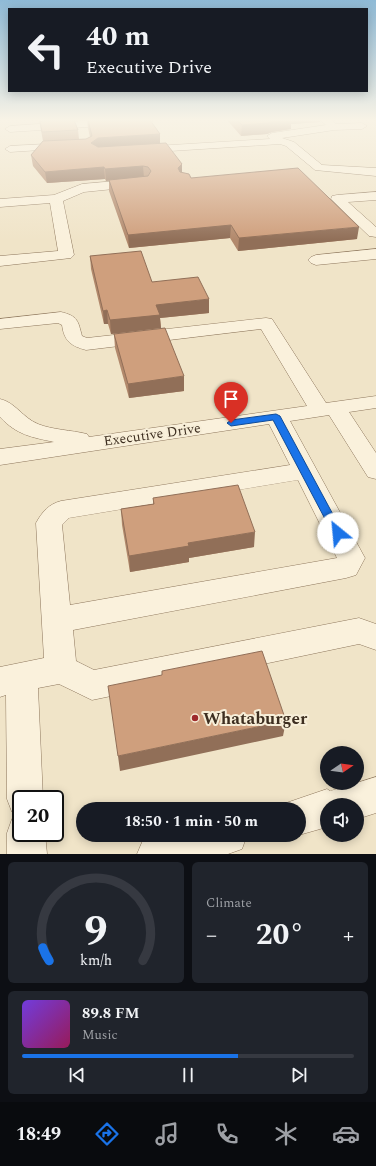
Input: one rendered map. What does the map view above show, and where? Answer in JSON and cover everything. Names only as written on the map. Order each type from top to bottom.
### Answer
[{"type":"street","points":[[308,160],[318,168]]},
{"type":"street","points":[[306,170],[318,168],[376,172]]},
{"type":"street","points":[[0,204],[56,199],[82,188],[144,183]]},
{"type":"street","points":[[374,233],[337,199],[376,196]]},
{"type":"street","points":[[0,261],[66,255],[56,199]]},
{"type":"street","points":[[316,260],[376,254]]},
{"type":"street","points":[[0,324],[61,317],[71,323],[73,336],[76,341],[86,344],[266,323],[327,409],[376,471]]},
{"type":"street","name":"Executive Drive","points":[[0,456],[376,402]]},
{"type":"street","points":[[0,405],[18,423],[34,431],[98,442]]},
{"type":"street","points":[[57,620],[346,567],[351,558],[276,416]]},
{"type":"street","points":[[61,669],[49,523],[61,510],[304,471]]},
{"type":"street","points":[[24,790],[11,680],[61,669],[92,686],[359,631],[376,637]]},
{"type":"street","points":[[364,798],[376,795]]},
{"type":"street","points":[[306,814],[320,810]]},
{"type":"street","points":[[26,842],[27,854]]},
{"type":"street","points":[[157,854],[202,842]]},
{"type":"building","points":[[35,160],[179,160],[182,164],[178,168],[180,172],[189,174],[191,178],[298,168],[359,227],[239,238],[231,225],[128,235],[109,180],[148,176],[151,171],[148,167],[143,166],[105,169],[104,167],[45,172]]},
{"type":"building","points":[[141,251],[152,282],[198,277],[209,299],[156,305],[160,315],[110,320],[107,310],[103,311],[90,256]]},
{"type":"building","points":[[165,328],[184,376],[128,384],[114,334]]},
{"type":"building","points":[[238,485],[255,532],[188,543],[189,546],[129,556],[121,509],[154,504],[153,498]]},
{"type":"building","name":"Whataburger","points":[[262,651],[286,721],[118,756],[108,686],[162,675],[162,671]]},
{"type":"place","name":"Whataburger","points":[[195,718]]},
{"type":"route","points":[[231,423],[276,416],[338,533]]}]
